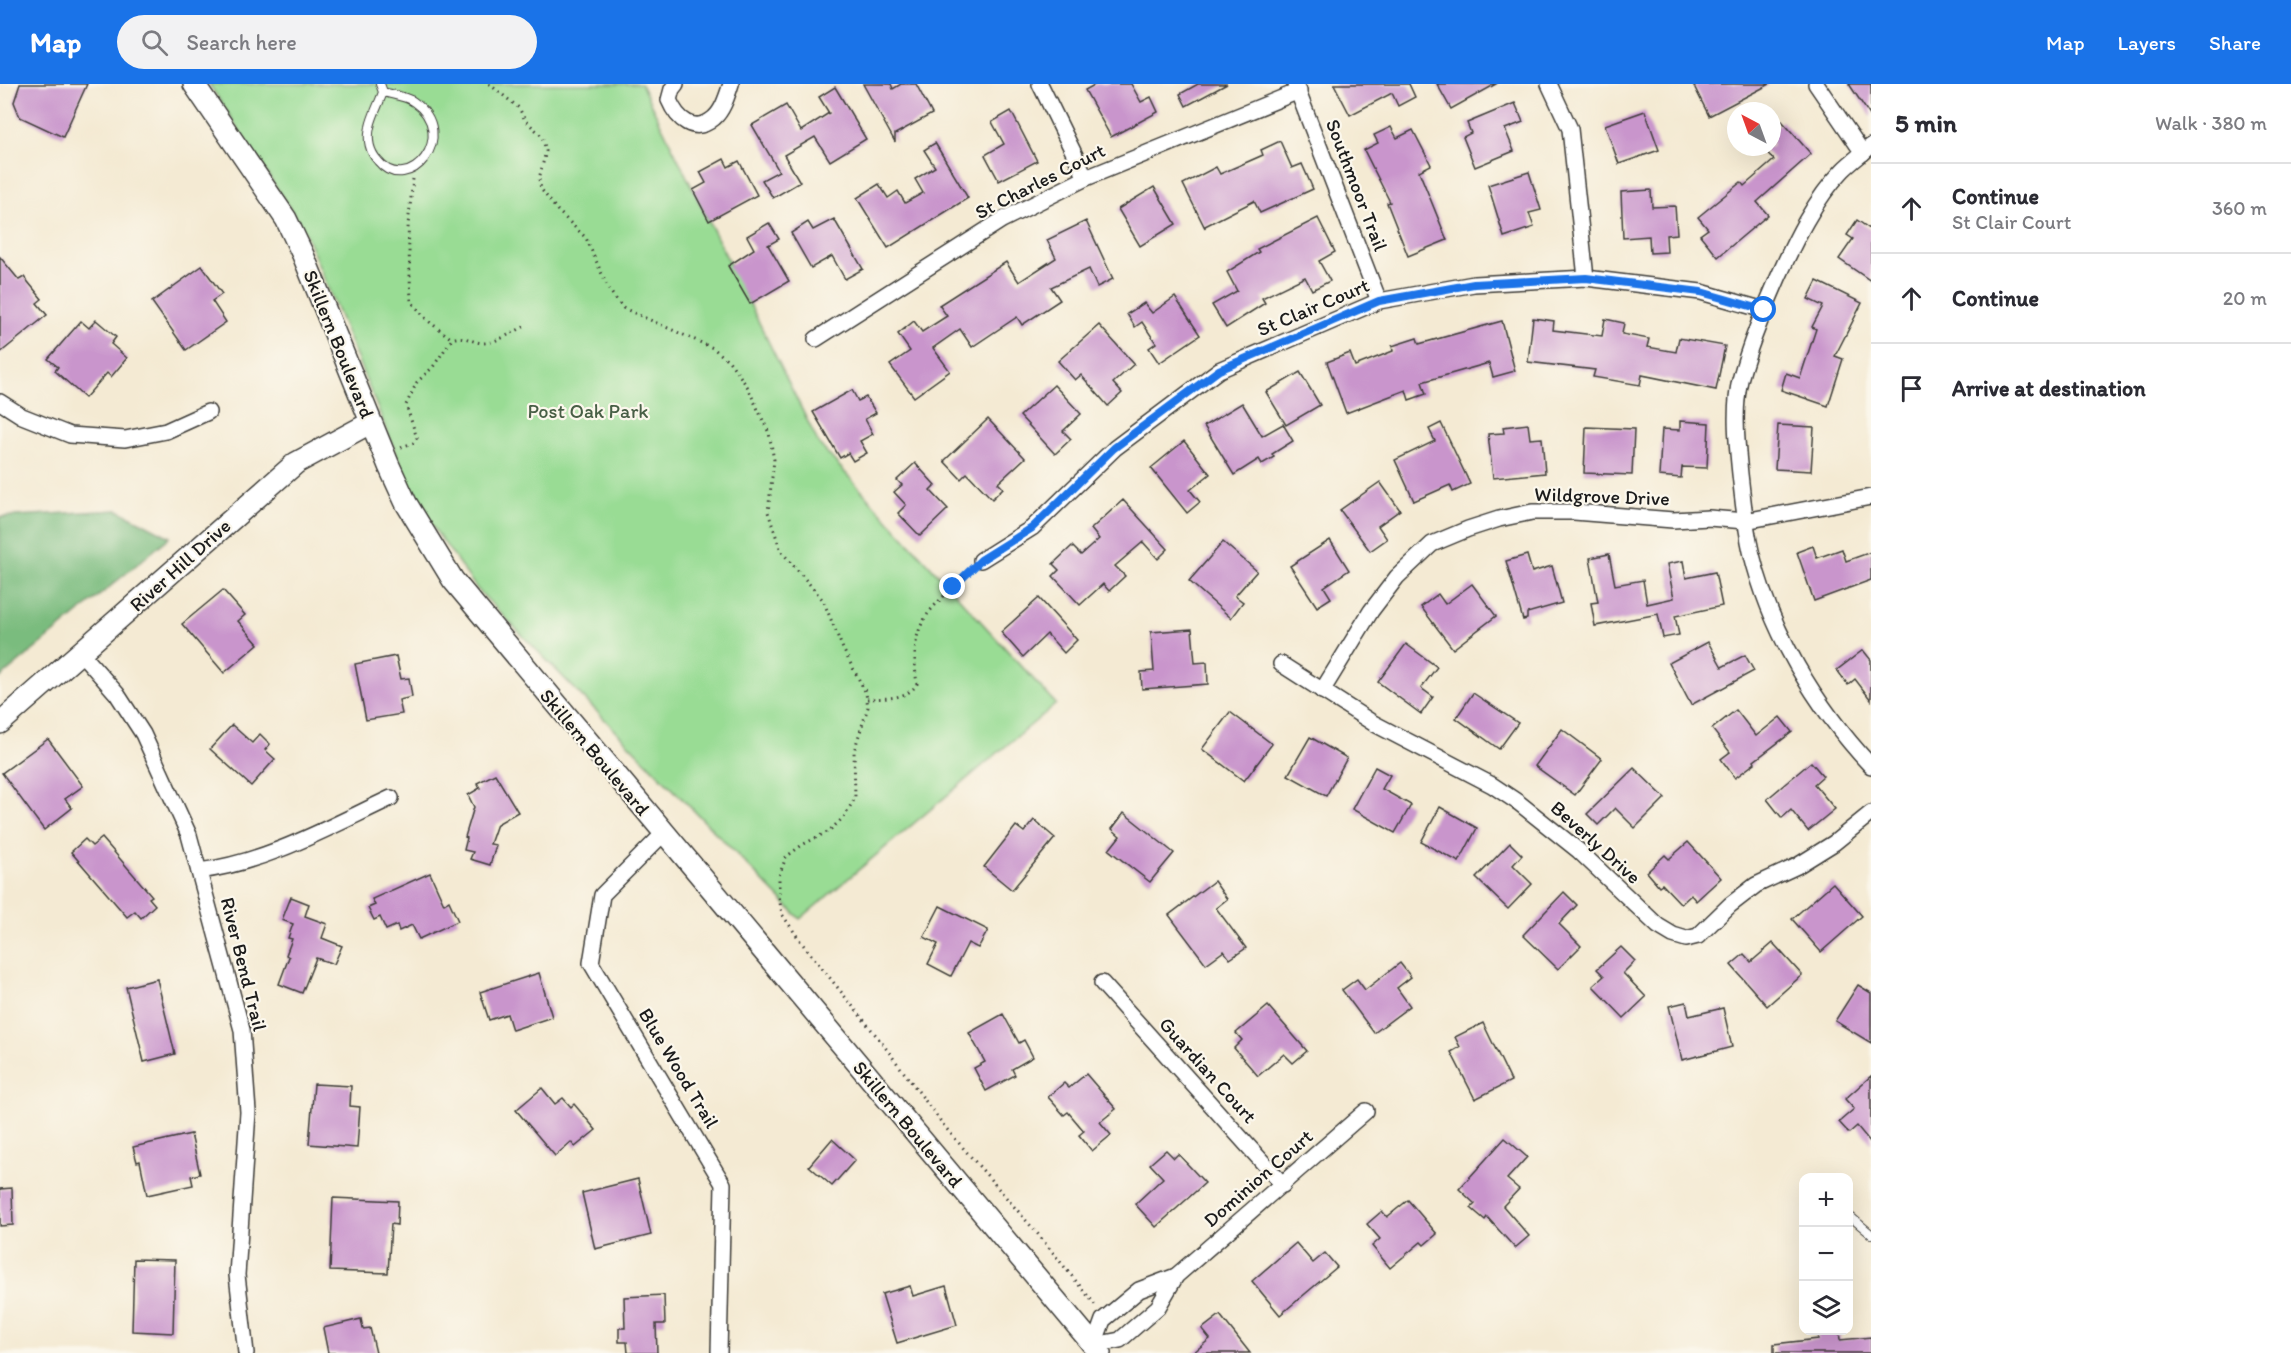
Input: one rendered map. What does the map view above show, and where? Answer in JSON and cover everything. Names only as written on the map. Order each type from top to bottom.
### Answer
[{"type":"street","name":"Skillern Boulevard","points":[[194,84],[286,219],[303,255],[370,423],[406,503],[453,580],[1097,1349]]},
{"type":"street","points":[[676,84],[669,100],[681,120],[691,125],[702,124],[714,118],[724,104],[732,84]]},
{"type":"street","points":[[1040,84],[1086,178]]},
{"type":"street","points":[[1549,84],[1570,129],[1586,278]]},
{"type":"street","points":[[1816,84],[1867,150],[1843,170],[1816,204],[1764,310],[1740,380],[1736,439],[1745,521],[1751,552],[1763,591],[1804,678],[1833,721],[1871,766]]},
{"type":"street","name":"St Charles Court","points":[[816,339],[1002,220],[1086,178],[1297,88]]},
{"type":"street","name":"Southmoor Trail","points":[[1297,88],[1379,301]]},
{"type":"street","name":"St Clair Court","points":[[981,560],[1032,528],[1114,448],[1219,370],[1379,301],[1474,284],[1586,278],[1701,292],[1764,310]]},
{"type":"street","points":[[0,402],[22,416],[70,435],[125,439],[166,431],[208,412]]},
{"type":"street","name":"River Hill Drive","points":[[0,723],[296,463],[370,423]]},
{"type":"street","name":"Wildgrove Drive","points":[[1322,691],[1371,611],[1397,577],[1432,544],[1468,529],[1532,512],[1574,512],[1673,520],[1709,518],[1745,521],[1871,497]]},
{"type":"street","name":"River Bend Trail","points":[[81,653],[117,694],[142,734],[189,835],[242,1030],[248,1112],[237,1275],[246,1353]]},
{"type":"street","name":"Beverly Drive","points":[[1281,664],[1373,723],[1492,785],[1519,803],[1579,851],[1658,926],[1672,935],[1686,939],[1698,936],[1730,905],[1756,885],[1797,866],[1834,843],[1871,813]]},
{"type":"street","points":[[199,871],[222,868],[283,849],[391,798]]},
{"type":"street","name":"Blue Wood Trail","points":[[664,833],[602,895],[591,963],[723,1184],[718,1353]]},
{"type":"street","name":"Guardian Court","points":[[1102,983],[1283,1185]]},
{"type":"street","name":"Dominion Court","points":[[1097,1349],[1120,1340],[1158,1307],[1176,1276],[1366,1111]]},
{"type":"street","name":"Dominion Court","points":[[1097,1349],[1106,1318],[1139,1290],[1176,1276]]},
{"type":"lane","points":[[380,84],[383,92],[369,129],[370,152],[383,168],[398,173],[414,168],[428,157],[434,140],[430,117],[413,101],[383,92]]},
{"type":"lane","points":[[1853,1220],[1871,1234]]},
{"type":"path","points":[[489,84],[519,108],[525,120],[542,136],[546,151],[539,179],[541,189],[557,210],[586,238],[609,290],[623,308],[713,348],[729,361],[747,386],[770,433],[774,460],[768,512],[777,541],[781,551],[823,600],[843,650],[866,693],[868,707],[854,751],[855,798],[844,817],[829,831],[802,845],[786,857],[779,876],[782,914],[801,942],[879,1038],[945,1127],[1037,1233],[1106,1318]]},
{"type":"path","points":[[414,168],[408,225],[411,301],[427,320],[452,339],[465,337],[480,343],[493,342],[528,324]]},
{"type":"path","points":[[384,454],[413,443],[417,438],[406,405],[417,382],[433,367],[452,339]]},
{"type":"path","points":[[867,699],[897,696],[913,690],[917,684],[914,665],[915,639],[923,620],[936,603],[981,560]]},
{"type":"green space","name":"Post Oak Park","points":[[209,84],[641,84],[819,444],[1056,704],[800,919],[477,589],[418,506],[304,230]]},
{"type":"green space","points":[[118,510],[170,537],[0,678],[0,517]]},
{"type":"building","points":[[20,84],[87,84],[63,137],[20,117],[14,102]]},
{"type":"building","points":[[863,84],[891,84],[893,89],[901,84],[916,84],[932,114],[895,134],[895,142]]},
{"type":"building","points":[[1096,84],[1131,84],[1141,102],[1151,97],[1158,112],[1111,137],[1085,90]]},
{"type":"building","points":[[1198,84],[1227,84],[1186,106],[1180,94]]},
{"type":"building","points":[[1334,84],[1409,84],[1415,97],[1398,106],[1392,93],[1350,115]]},
{"type":"building","points":[[1437,84],[1496,84],[1451,109]]},
{"type":"building","points":[[1693,84],[1770,84],[1736,102],[1727,102],[1727,107],[1709,116]]},
{"type":"building","points":[[1849,84],[1871,84],[1871,117]]},
{"type":"building","points":[[835,87],[866,139],[830,161],[815,137],[784,155],[800,182],[773,198],[762,180],[779,171],[752,125],[786,105],[801,131],[829,113],[819,97]]},
{"type":"building","points":[[1515,103],[1523,122],[1505,129],[1514,151],[1475,167],[1463,137],[1471,133],[1467,123]]},
{"type":"building","points":[[1011,111],[1037,161],[999,181],[985,155],[1004,144],[992,122]]},
{"type":"building","points":[[1645,111],[1659,150],[1619,164],[1605,125]]},
{"type":"building","points":[[1781,122],[1811,154],[1757,202],[1768,215],[1718,257],[1700,235],[1708,229],[1698,217],[1741,182],[1744,186],[1774,160],[1770,156],[1781,156]]},
{"type":"building","points":[[1391,127],[1397,138],[1413,130],[1431,165],[1419,171],[1447,240],[1408,256],[1387,203],[1390,202],[1364,150],[1378,143],[1374,135]]},
{"type":"building","points":[[1280,141],[1292,168],[1302,164],[1313,189],[1260,213],[1254,201],[1205,228],[1183,184],[1216,167],[1220,174],[1263,155],[1261,150]]},
{"type":"building","points":[[935,143],[968,198],[888,248],[857,198],[879,184],[888,198],[898,191],[905,203],[923,193],[915,179],[935,167],[924,150]]},
{"type":"building","points":[[724,159],[728,167],[739,161],[757,195],[709,221],[693,190],[706,183],[700,172]]},
{"type":"building","points":[[1529,172],[1541,210],[1529,213],[1534,227],[1504,237],[1488,185]]},
{"type":"building","points":[[1154,187],[1176,224],[1140,246],[1118,209]]},
{"type":"building","points":[[1651,190],[1652,207],[1675,206],[1677,234],[1666,235],[1667,252],[1650,253],[1649,236],[1623,238],[1621,192]]},
{"type":"building","points":[[1318,218],[1335,252],[1319,261],[1330,281],[1312,290],[1305,277],[1262,298],[1265,303],[1226,328],[1212,305],[1237,291],[1227,272],[1259,252],[1257,249]]},
{"type":"building","points":[[834,219],[863,269],[845,279],[832,256],[811,268],[791,233],[808,222],[813,230]]},
{"type":"building","points":[[1857,220],[1871,230],[1871,281],[1839,259],[1853,239],[1847,235]]},
{"type":"building","points":[[1086,221],[1113,279],[1097,287],[1089,269],[1051,287],[1060,300],[1022,325],[1017,317],[972,347],[960,329],[933,348],[950,371],[914,397],[890,365],[910,351],[898,334],[914,321],[922,332],[947,316],[939,305],[1006,262],[1019,282],[1056,258],[1047,240]]},
{"type":"building","points":[[769,223],[779,239],[768,245],[789,281],[750,304],[728,266],[754,249],[747,236]]},
{"type":"building","points":[[0,257],[19,280],[24,277],[42,299],[37,303],[47,315],[0,353]]},
{"type":"building","points":[[202,266],[222,294],[212,301],[226,322],[186,350],[152,302]]},
{"type":"building","points":[[1817,281],[1862,303],[1835,356],[1843,359],[1828,406],[1781,390],[1786,373],[1800,378],[1816,329],[1812,327],[1823,306],[1808,299]]},
{"type":"building","points":[[1175,297],[1200,335],[1159,363],[1149,348],[1156,343],[1142,322],[1135,327],[1127,314],[1144,303],[1152,313]]},
{"type":"building","points":[[1533,318],[1554,321],[1553,330],[1602,336],[1605,319],[1624,323],[1622,334],[1649,339],[1647,347],[1676,352],[1679,338],[1725,346],[1716,390],[1642,375],[1640,385],[1593,377],[1595,370],[1528,362]]},
{"type":"building","points":[[96,320],[116,337],[111,344],[127,358],[111,377],[107,373],[85,398],[55,371],[58,367],[48,359],[81,321],[89,328]]},
{"type":"building","points":[[1502,321],[1515,371],[1493,377],[1489,363],[1422,382],[1426,394],[1409,400],[1406,390],[1346,413],[1327,362],[1350,353],[1355,366],[1393,351],[1392,346],[1417,338],[1419,344]]},
{"type":"building","points":[[1099,325],[1134,364],[1113,383],[1122,393],[1108,406],[1081,375],[1075,380],[1058,361]]},
{"type":"building","points":[[1300,372],[1320,405],[1286,425],[1266,392]]},
{"type":"building","points":[[1054,385],[1081,414],[1063,431],[1071,439],[1055,454],[1020,416]]},
{"type":"building","points":[[852,390],[858,401],[866,397],[876,413],[865,419],[873,434],[860,441],[867,453],[853,461],[848,453],[840,458],[813,412]]},
{"type":"building","points":[[1242,403],[1262,436],[1283,424],[1293,441],[1272,454],[1274,457],[1262,464],[1259,459],[1234,475],[1204,426]]},
{"type":"building","points":[[988,419],[1025,458],[998,483],[1003,488],[992,499],[967,473],[961,479],[944,461]]},
{"type":"building","points":[[1680,421],[1709,423],[1707,468],[1682,467],[1681,478],[1659,476],[1662,429],[1680,430]]},
{"type":"building","points":[[1441,423],[1470,484],[1453,492],[1450,485],[1414,501],[1395,460],[1435,441],[1429,429]]},
{"type":"building","points":[[1528,424],[1530,439],[1542,438],[1545,473],[1493,478],[1488,434],[1504,433],[1503,427]]},
{"type":"building","points":[[1778,425],[1814,427],[1811,471],[1775,469]]},
{"type":"building","points":[[1586,427],[1634,429],[1632,475],[1584,473]]},
{"type":"building","points":[[1184,441],[1210,474],[1190,490],[1200,502],[1187,513],[1151,468]]},
{"type":"building","points":[[915,463],[935,485],[930,490],[948,509],[920,536],[898,513],[906,505],[894,492],[902,485],[897,480]]},
{"type":"building","points":[[1380,482],[1400,510],[1378,526],[1387,539],[1370,551],[1340,510]]},
{"type":"building","points":[[1123,500],[1168,549],[1158,559],[1143,542],[1115,566],[1125,576],[1109,591],[1103,584],[1080,605],[1053,576],[1059,570],[1053,564],[1072,546],[1081,555],[1099,539],[1091,529]]},
{"type":"building","points":[[1330,540],[1349,570],[1324,587],[1331,598],[1317,607],[1290,566]]},
{"type":"building","points":[[1223,542],[1257,571],[1235,596],[1243,602],[1231,618],[1189,581]]},
{"type":"building","points":[[1813,546],[1817,558],[1842,549],[1846,561],[1871,552],[1871,580],[1814,601],[1797,552]]},
{"type":"building","points":[[1609,554],[1615,585],[1643,580],[1647,604],[1674,598],[1667,564],[1683,561],[1686,578],[1715,572],[1722,606],[1675,616],[1679,635],[1663,638],[1658,614],[1595,626],[1591,603],[1598,602],[1590,558]]},
{"type":"building","points":[[1527,555],[1532,572],[1552,566],[1562,603],[1527,613],[1527,619],[1523,620],[1506,561]]},
{"type":"building","points":[[1472,584],[1496,616],[1453,649],[1421,607],[1438,594],[1445,604]]},
{"type":"building","points":[[223,590],[245,615],[238,621],[258,644],[224,673],[182,624]]},
{"type":"building","points":[[1039,598],[1077,640],[1064,653],[1047,634],[1023,657],[1001,632]]},
{"type":"building","points":[[1192,629],[1195,663],[1207,662],[1208,684],[1142,689],[1141,672],[1154,671],[1151,632]]},
{"type":"building","points":[[1708,642],[1722,667],[1745,655],[1754,671],[1691,705],[1669,663]]},
{"type":"building","points":[[1406,644],[1437,667],[1421,688],[1433,697],[1421,714],[1378,682]]},
{"type":"building","points":[[1863,650],[1871,660],[1871,700],[1855,679],[1848,685],[1837,670]]},
{"type":"building","points":[[396,656],[401,679],[409,678],[412,697],[399,700],[402,714],[366,720],[355,664]]},
{"type":"building","points":[[1473,693],[1518,723],[1499,749],[1456,718]]},
{"type":"building","points":[[1736,710],[1756,736],[1780,717],[1792,732],[1735,778],[1721,759],[1730,752],[1712,729]]},
{"type":"building","points":[[1230,712],[1272,744],[1244,781],[1202,749]]},
{"type":"building","points":[[232,725],[252,743],[260,734],[270,744],[265,750],[275,759],[251,786],[210,749]]},
{"type":"building","points":[[1562,729],[1602,759],[1575,795],[1535,766]]},
{"type":"building","points":[[1310,737],[1347,758],[1326,796],[1288,775]]},
{"type":"building","points":[[48,739],[83,786],[65,799],[72,808],[44,830],[2,773]]},
{"type":"building","points":[[1811,762],[1823,776],[1814,784],[1835,809],[1808,831],[1791,810],[1782,818],[1767,799]]},
{"type":"building","points":[[1375,767],[1390,775],[1382,789],[1411,805],[1395,833],[1352,809]]},
{"type":"building","points":[[1634,768],[1665,798],[1635,828],[1615,808],[1598,825],[1587,814]]},
{"type":"building","points":[[495,774],[518,812],[497,824],[490,844],[496,845],[490,865],[470,859],[473,852],[464,850],[467,838],[465,837],[474,807],[468,795],[480,788],[477,783]]},
{"type":"building","points":[[1440,807],[1477,828],[1459,862],[1421,842]]},
{"type":"building","points":[[1124,813],[1174,853],[1150,882],[1109,850],[1120,836],[1112,829]]},
{"type":"building","points":[[1034,820],[1055,838],[1012,890],[984,867],[1016,826],[1024,832]]},
{"type":"building","points":[[102,838],[152,896],[149,898],[155,905],[141,918],[135,911],[127,917],[71,852],[85,839],[92,846]]},
{"type":"building","points":[[1688,842],[1721,878],[1696,901],[1691,895],[1681,904],[1662,884],[1659,886],[1647,872],[1665,855],[1669,859]]},
{"type":"building","points":[[1510,843],[1522,855],[1513,865],[1532,884],[1508,909],[1476,878]]},
{"type":"building","points":[[430,873],[444,904],[449,901],[458,921],[419,939],[412,925],[399,931],[397,925],[386,930],[380,917],[374,920],[368,908],[375,905],[372,899]]},
{"type":"building","points":[[1214,881],[1227,899],[1216,908],[1246,948],[1230,959],[1224,951],[1206,964],[1169,915]]},
{"type":"building","points":[[1833,883],[1862,916],[1821,952],[1792,919]]},
{"type":"building","points":[[1564,892],[1577,905],[1559,924],[1581,946],[1558,969],[1523,935]]},
{"type":"building","points":[[291,897],[309,904],[305,916],[327,924],[322,938],[342,946],[334,964],[316,958],[302,993],[279,984],[289,957],[286,955],[292,939],[288,938],[293,924],[282,920]]},
{"type":"building","points":[[940,906],[988,930],[978,948],[968,943],[951,976],[928,964],[938,944],[924,937]]},
{"type":"building","points":[[1773,943],[1802,975],[1767,1006],[1731,965],[1744,954],[1751,962]]},
{"type":"building","points":[[1621,947],[1635,961],[1623,973],[1646,997],[1624,1018],[1593,986],[1604,976],[1597,969]]},
{"type":"building","points":[[1400,963],[1411,977],[1397,988],[1410,1006],[1374,1033],[1342,990],[1357,979],[1365,990]]},
{"type":"building","points":[[539,973],[552,1017],[512,1030],[507,1014],[489,1020],[480,992]]},
{"type":"building","points":[[157,979],[175,1054],[144,1062],[126,987]]},
{"type":"building","points":[[1858,985],[1871,993],[1871,1043],[1835,1021]]},
{"type":"building","points":[[1686,1002],[1689,1016],[1723,1008],[1732,1047],[1682,1060],[1669,1006]]},
{"type":"building","points":[[1268,1006],[1307,1051],[1293,1063],[1284,1054],[1258,1076],[1234,1048],[1242,1040],[1236,1033]]},
{"type":"building","points":[[1003,1014],[1019,1043],[1024,1040],[1033,1057],[1012,1069],[1015,1075],[986,1091],[974,1068],[985,1062],[969,1033]]},
{"type":"building","points":[[1483,1023],[1511,1081],[1475,1099],[1451,1052],[1460,1047],[1455,1037]]},
{"type":"building","points":[[1086,1074],[1116,1109],[1100,1122],[1111,1135],[1092,1151],[1079,1135],[1084,1131],[1068,1112],[1064,1115],[1048,1097],[1064,1083],[1069,1088]]},
{"type":"building","points":[[1871,1076],[1871,1143],[1857,1126],[1849,1133],[1839,1122],[1854,1109],[1845,1099]]},
{"type":"building","points":[[314,1084],[351,1086],[350,1106],[360,1107],[357,1148],[309,1144]]},
{"type":"building","points":[[542,1088],[555,1104],[563,1098],[571,1107],[574,1104],[596,1130],[575,1147],[571,1142],[555,1156],[516,1110]]},
{"type":"building","points":[[191,1134],[200,1174],[191,1176],[193,1185],[147,1195],[140,1161],[137,1162],[133,1147]]},
{"type":"building","points":[[1505,1138],[1527,1157],[1507,1179],[1519,1189],[1503,1206],[1529,1236],[1515,1248],[1487,1217],[1485,1220],[1471,1208],[1475,1204],[1459,1189]]},
{"type":"building","points":[[832,1139],[855,1160],[832,1186],[809,1166]]},
{"type":"building","points":[[1166,1150],[1174,1158],[1178,1154],[1205,1183],[1156,1227],[1135,1204],[1163,1178],[1150,1164]]},
{"type":"building","points":[[638,1179],[651,1235],[595,1249],[582,1193]]},
{"type":"building","points":[[12,1188],[13,1225],[0,1226],[0,1189]]},
{"type":"building","points":[[333,1198],[398,1201],[397,1225],[391,1224],[388,1273],[330,1271]]},
{"type":"building","points":[[1408,1200],[1437,1234],[1424,1245],[1421,1242],[1390,1268],[1372,1246],[1380,1239],[1367,1224],[1382,1211],[1387,1217]]},
{"type":"building","points":[[1296,1243],[1313,1263],[1325,1253],[1337,1267],[1280,1315],[1252,1281]]},
{"type":"building","points":[[134,1259],[175,1260],[173,1333],[132,1331]]},
{"type":"building","points":[[910,1286],[913,1296],[946,1286],[957,1325],[897,1343],[882,1294]]},
{"type":"building","points":[[664,1295],[665,1324],[656,1324],[657,1353],[628,1353],[627,1342],[619,1342],[619,1328],[625,1328],[624,1297]]},
{"type":"building","points":[[1220,1315],[1250,1353],[1193,1353],[1210,1339],[1202,1329]]},
{"type":"building","points":[[361,1319],[363,1329],[370,1328],[376,1353],[328,1353],[323,1328]]},
{"type":"building","points":[[1818,1335],[1840,1335],[1840,1340],[1871,1337],[1871,1353],[1774,1353],[1774,1344],[1818,1339]]},
{"type":"route","points":[[953,587],[981,560],[1032,528],[1114,448],[1219,370],[1379,301],[1474,284],[1586,278],[1701,292],[1764,310]]}]
